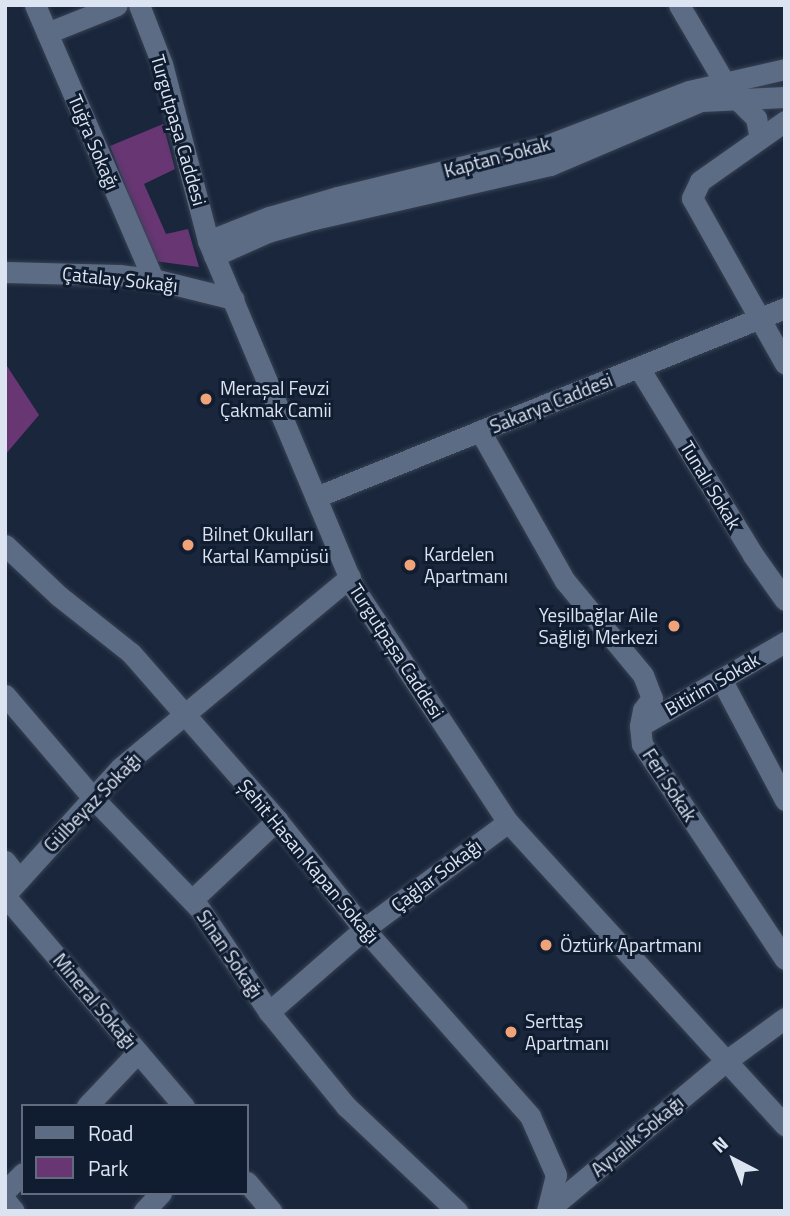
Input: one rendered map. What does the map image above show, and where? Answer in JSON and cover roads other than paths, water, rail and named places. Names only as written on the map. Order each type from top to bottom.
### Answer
[{"type":"street","name":"Tuğra Sokağı","points":[[35,5],[153,279]]},
{"type":"street","points":[[47,33],[117,5]]},
{"type":"street","name":"Turgutpaşa Caddesi","points":[[139,5],[162,64],[211,248],[350,577],[508,822],[785,1125]]},
{"type":"street","points":[[679,5],[738,86],[756,118],[760,138]]},
{"type":"street","name":"Kaptan Sokak","points":[[211,248],[291,226],[550,164],[785,69]]},
{"type":"street","points":[[738,86],[784,110],[760,138],[700,181],[692,198],[785,364]]},
{"type":"street","name":"Kaptan Sokak","points":[[738,86],[784,110]]},
{"type":"street","name":"Çatalay Sokağı","points":[[11,269],[153,279],[234,299]]},
{"type":"street","name":"Sakarya Caddesi","points":[[316,497],[785,309]]},
{"type":"street","name":"Tunalı Sokak","points":[[639,368],[753,555],[785,600]]},
{"type":"street","name":"Feri Sokak","points":[[480,431],[565,581],[643,675],[652,698],[643,710],[640,726],[642,744],[785,959]]},
{"type":"street","name":"Şehit Hasan Kapan Sokağı","points":[[5,545],[59,596],[131,653],[277,820],[364,929],[530,1116],[556,1175],[547,1211]]},
{"type":"street","name":"Gülbeyaz Sokağı","points":[[10,890],[120,768],[350,577]]},
{"type":"street","name":"Bitirim Sokak","points":[[640,726],[785,642]]},
{"type":"street","points":[[721,679],[785,800]]},
{"type":"street","name":"Sinan Sokağı","points":[[5,695],[93,797],[192,900],[269,1012],[346,1106],[457,1211]]},
{"type":"street","points":[[192,900],[277,820]]},
{"type":"street","name":"Çağlar Sokağı","points":[[269,1012],[364,929],[508,822]]},
{"type":"street","name":"Mineral Sokağı","points":[[5,861],[10,890],[182,1104]]},
{"type":"street","name":"Ayvalık Sokağı","points":[[547,1211],[726,1061],[785,1018]]},
{"type":"street","points":[[89,1104],[138,1052]]},
{"type":"street","points":[[5,1191],[21,1175]]},
{"type":"street","points":[[248,1183],[271,1211]]},
{"type":"street","points":[[144,1211],[159,1195]]},
{"type":"street","points":[[5,1200],[14,1211]]},
{"type":"place","name":"Meraşal Fevzi Çakmak Camii","points":[[206,399]]},
{"type":"place","name":"Bilnet Okulları Kartal Kampüsü","points":[[188,545]]},
{"type":"place","name":"Kardelen Apartmanı","points":[[410,565]]},
{"type":"place","name":"Yeşilbağlar Aile Sağlığı Merkezi","points":[[674,626]]},
{"type":"place","name":"Öztürk Apartmanı","points":[[546,945]]},
{"type":"place","name":"Serttaş Apartmanı","points":[[511,1032]]}]
